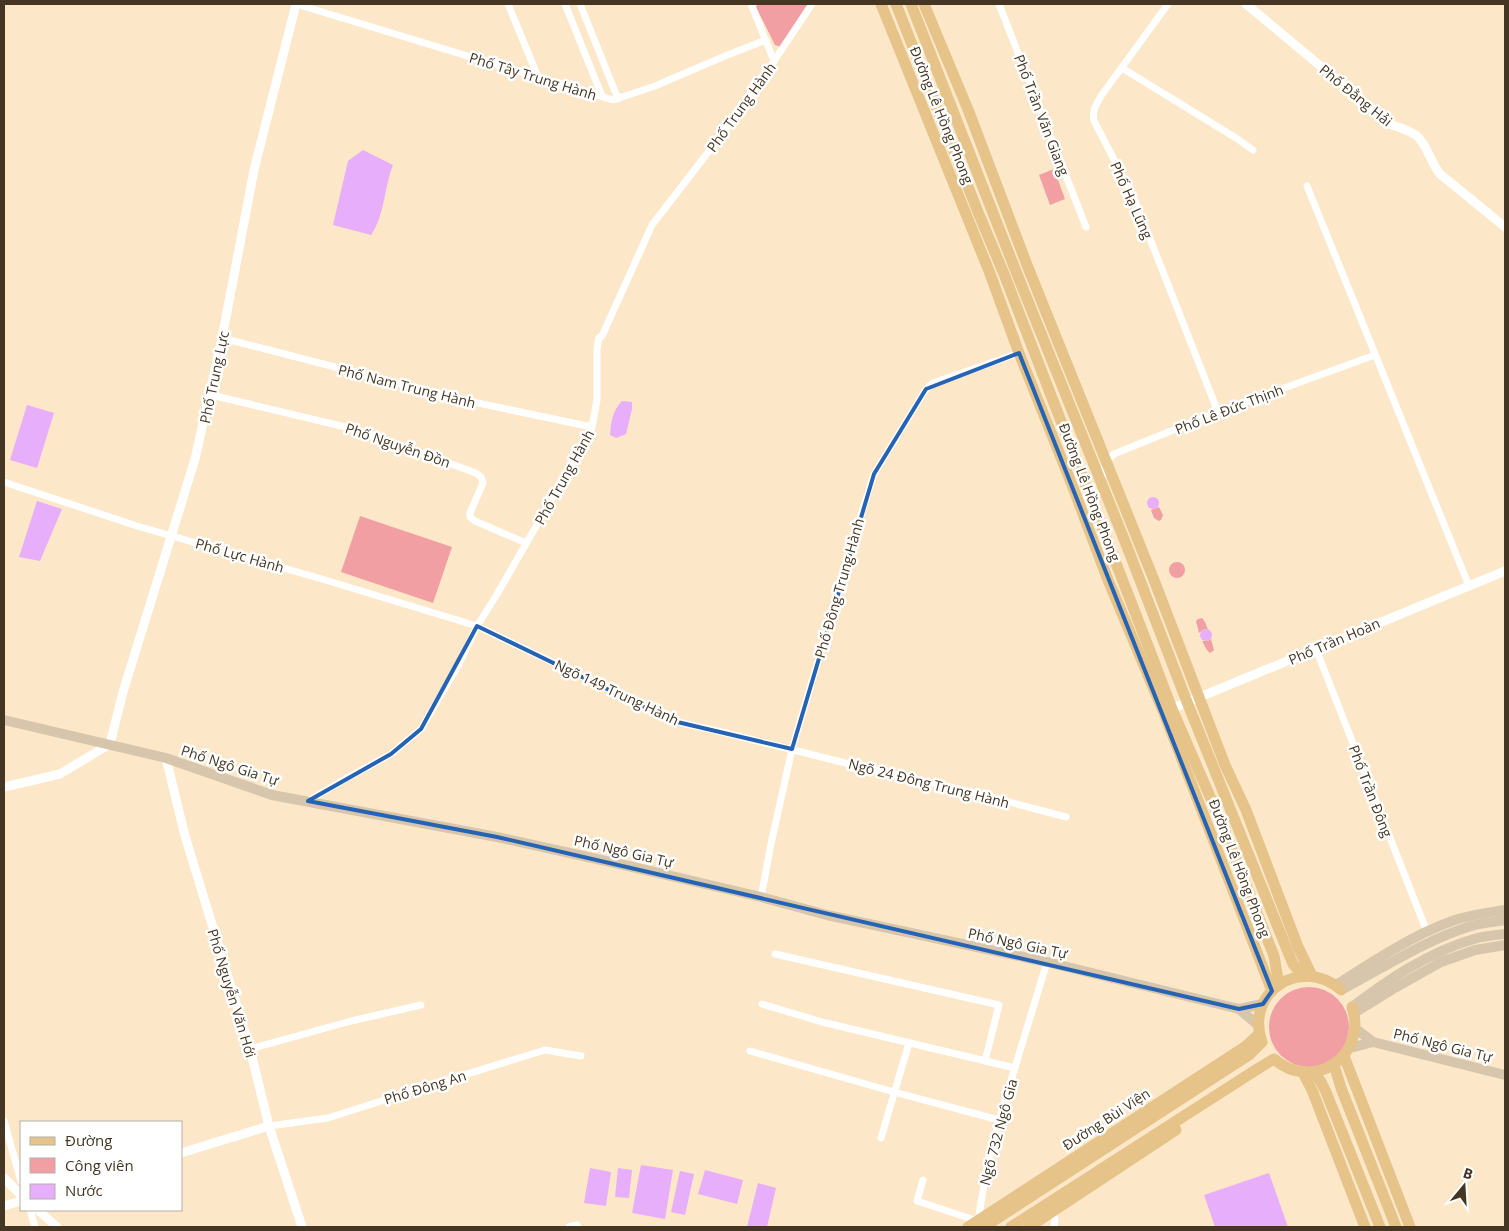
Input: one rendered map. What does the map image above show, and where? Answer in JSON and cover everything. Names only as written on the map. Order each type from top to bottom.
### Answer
[{"type":"main road","name":"Đường Lê Hồng Phong","points":[[881,4],[989,271],[1019,354],[1108,580],[1221,822],[1276,964],[1275,988]]},
{"type":"main road","name":"Đường Lê Hồng Phong","points":[[896,4],[1147,642],[1168,711]]},
{"type":"main road","name":"Đường Lê Hồng Phong","points":[[911,4],[1287,951],[1294,964],[1307,976]]},
{"type":"main road","name":"Đường Lê Hồng Phong","points":[[924,4],[1158,589],[1225,765],[1246,810],[1298,947],[1307,976]]},
{"type":"main road","points":[[918,22],[929,17]]},
{"type":"main road","points":[[892,31],[905,25]]},
{"type":"main road","points":[[989,271],[1025,259]]},
{"type":"main road","name":"Phố Ngô Gia Tự","points":[[4,720],[166,758],[272,795],[497,837],[762,897],[826,915],[1047,962],[1239,1009]]},
{"type":"main road","points":[[1339,988],[1366,977],[1394,960],[1470,921],[1505,910]]},
{"type":"main road","points":[[1339,988],[1380,957],[1452,921],[1505,920]]},
{"type":"main road","points":[[1353,1010],[1400,973],[1439,952],[1475,939],[1505,934]]},
{"type":"main road","points":[[1353,1010],[1441,962],[1475,950],[1505,945]]},
{"type":"main road","points":[[1260,1034],[1260,1014],[1263,1004],[1275,988],[1286,980],[1307,976],[1324,979],[1339,988]]},
{"type":"main road","points":[[1260,1034],[1239,1009],[1263,1004]]},
{"type":"main road","points":[[1276,1061],[1286,1068],[1308,1072],[1334,1065],[1347,1052],[1356,1029],[1353,1010]]},
{"type":"main road","points":[[1356,1029],[1373,1042]]},
{"type":"main road","name":"Đường Bùi Viện","points":[[968,1227],[981,1224],[1249,1055],[1260,1034]]},
{"type":"main road","points":[[1347,1052],[1373,1042]]},
{"type":"main road","name":"Phố Ngô Gia Tự","points":[[1373,1042],[1505,1075]]},
{"type":"main road","points":[[1347,1052],[1410,1227]]},
{"type":"main road","points":[[1029,1227],[1276,1061]]},
{"type":"main road","points":[[1011,1227],[1242,1078],[1276,1061]]},
{"type":"main road","points":[[1334,1065],[1341,1088],[1396,1227]]},
{"type":"main road","points":[[1308,1072],[1312,1090],[1366,1227]]},
{"type":"main road","points":[[1308,1072],[1321,1082],[1326,1092],[1380,1227]]},
{"type":"street","name":"Phố Tây Trung Hành","points":[[296,4],[613,100],[655,86],[766,40]]},
{"type":"street","name":"Phố Trung Lực","points":[[110,744],[123,692],[195,459],[211,395],[254,170],[296,4]]},
{"type":"street","points":[[508,4],[538,77]]},
{"type":"street","points":[[565,4],[602,96]]},
{"type":"street","points":[[580,4],[618,99]]},
{"type":"street","points":[[751,4],[774,61]]},
{"type":"street","name":"Phố Trung Hành","points":[[308,801],[391,754],[421,729],[460,664],[477,626],[568,474],[592,427],[597,400],[597,349],[599,338],[602,336],[652,224],[746,103],[812,4]]},
{"type":"street","name":"Phố Trần Văn Giang","points":[[998,4],[1086,227]]},
{"type":"street","name":"Phố Hạ Lũng","points":[[1168,4],[1095,106],[1093,114],[1094,121],[1134,198],[1218,412]]},
{"type":"street","name":"Phố Đằng Hải","points":[[1246,4],[1390,124],[1420,138],[1440,174],[1505,227]]},
{"type":"street","points":[[1122,68],[1253,150]]},
{"type":"street","points":[[1307,186],[1469,586]]},
{"type":"street","name":"Phố Nam Trung Hành","points":[[222,338],[450,397],[592,427]]},
{"type":"street","name":"Phố Đông Trung Hành","points":[[762,897],[771,844],[792,749],[874,474],[926,389],[933,383],[1019,354]]},
{"type":"street","name":"Phố Lê Đức Thịnh","points":[[1106,461],[1114,454],[1218,412],[1375,355]]},
{"type":"street","name":"Phố Nguyễn Đồn","points":[[211,395],[358,430],[476,473],[481,477],[483,483],[470,517],[475,521],[526,543]]},
{"type":"street","points":[[1101,483],[1106,461]]},
{"type":"street","name":"Phố Lực Hành","points":[[4,482],[172,536],[477,626]]},
{"type":"street","name":"Phố Trần Hoàn","points":[[1168,711],[1505,571]]},
{"type":"street","name":"Ngõ 149 Trung Hành","points":[[477,626],[673,722],[792,749]]},
{"type":"street","name":"Phố Trần Đông","points":[[1316,649],[1427,932]]},
{"type":"street","points":[[4,787],[60,774],[110,744]]},
{"type":"street","name":"Ngõ 24 Đông Trung Hành","points":[[792,749],[1066,817]]},
{"type":"street","name":"Phố Nguyễn Văn Hới","points":[[166,758],[185,836],[250,1049],[269,1126],[302,1227]]},
{"type":"street","points":[[775,954],[999,1005],[985,1061]]},
{"type":"street","name":"Ngõ 732 Ngô Gia","points":[[981,1224],[987,1167],[999,1120],[1047,962]]},
{"type":"street","points":[[762,1004],[822,1022],[1015,1068]]},
{"type":"street","points":[[250,1049],[351,1021],[421,1005]]},
{"type":"street","points":[[881,1138],[909,1043]]},
{"type":"street","name":"Phố Đông An","points":[[269,1126],[328,1118],[545,1050],[581,1056]]},
{"type":"street","points":[[750,1051],[999,1120]]},
{"type":"street","points":[[4,1121],[20,1177]]},
{"type":"street","points":[[182,1153],[269,1126]]},
{"type":"street","points":[[4,1178],[20,1194]]},
{"type":"street","points":[[923,1180],[917,1201],[981,1224]]},
{"type":"street","points":[[4,1206],[20,1201]]},
{"type":"street","points":[[30,1211],[35,1227]]},
{"type":"street","points":[[39,1211],[57,1227]]},
{"type":"street","points":[[1052,1212],[1055,1219],[1054,1227]]},
{"type":"street","points":[[569,1227],[578,1226]]},
{"type":"highlighted area","points":[[1019,353],[1272,991],[1263,1004],[1239,1009],[497,837],[308,801],[391,754],[421,729],[477,626],[673,721],[792,749],[874,474],[926,389]]},
{"type":"green space","points":[[758,4],[808,4],[781,47],[775,45],[756,7]]},
{"type":"green space","points":[[1054,169],[1065,199],[1050,205],[1039,175]]},
{"type":"green space","points":[[1159,507],[1163,515],[1159,521],[1154,518],[1151,510]]},
{"type":"green space","points":[[360,516],[452,547],[433,603],[341,572]]},
{"type":"green space","points":[[1177,562],[1185,570],[1177,578],[1169,570]]},
{"type":"green space","points":[[1202,618],[1208,630],[1204,629],[1199,633],[1196,621]]},
{"type":"green space","points":[[1211,639],[1214,650],[1210,653],[1202,641]]},
{"type":"green space","points":[[1309,987],[1324,990],[1337,999],[1346,1012],[1349,1027],[1346,1042],[1337,1055],[1324,1064],[1309,1067],[1294,1064],[1281,1055],[1272,1042],[1269,1027],[1272,1012],[1281,999],[1294,990]]},
{"type":"water","points":[[363,150],[393,165],[382,210],[371,235],[333,225],[348,161]]},
{"type":"water","points":[[622,401],[632,402],[632,409],[626,434],[616,438],[610,435],[611,425],[614,413]]},
{"type":"water","points":[[27,405],[54,413],[37,468],[10,460]]},
{"type":"water","points":[[1155,497],[1158,498],[1158,508],[1151,509],[1148,508],[1147,501],[1148,498]]},
{"type":"water","points":[[37,501],[62,509],[40,561],[19,557]]},
{"type":"water","points":[[1204,629],[1208,629],[1212,635],[1208,641],[1204,641],[1200,637],[1200,633]]},
{"type":"water","points":[[641,1165],[673,1170],[665,1219],[632,1213]]},
{"type":"water","points":[[590,1168],[611,1172],[606,1206],[584,1203]]},
{"type":"water","points":[[618,1168],[632,1170],[629,1198],[615,1197]]},
{"type":"water","points":[[705,1170],[743,1180],[737,1204],[698,1194]]},
{"type":"water","points":[[680,1171],[694,1174],[685,1215],[671,1212]]},
{"type":"water","points":[[1269,1173],[1288,1227],[1215,1227],[1204,1195]]},
{"type":"water","points":[[758,1183],[776,1188],[767,1227],[747,1227]]}]
